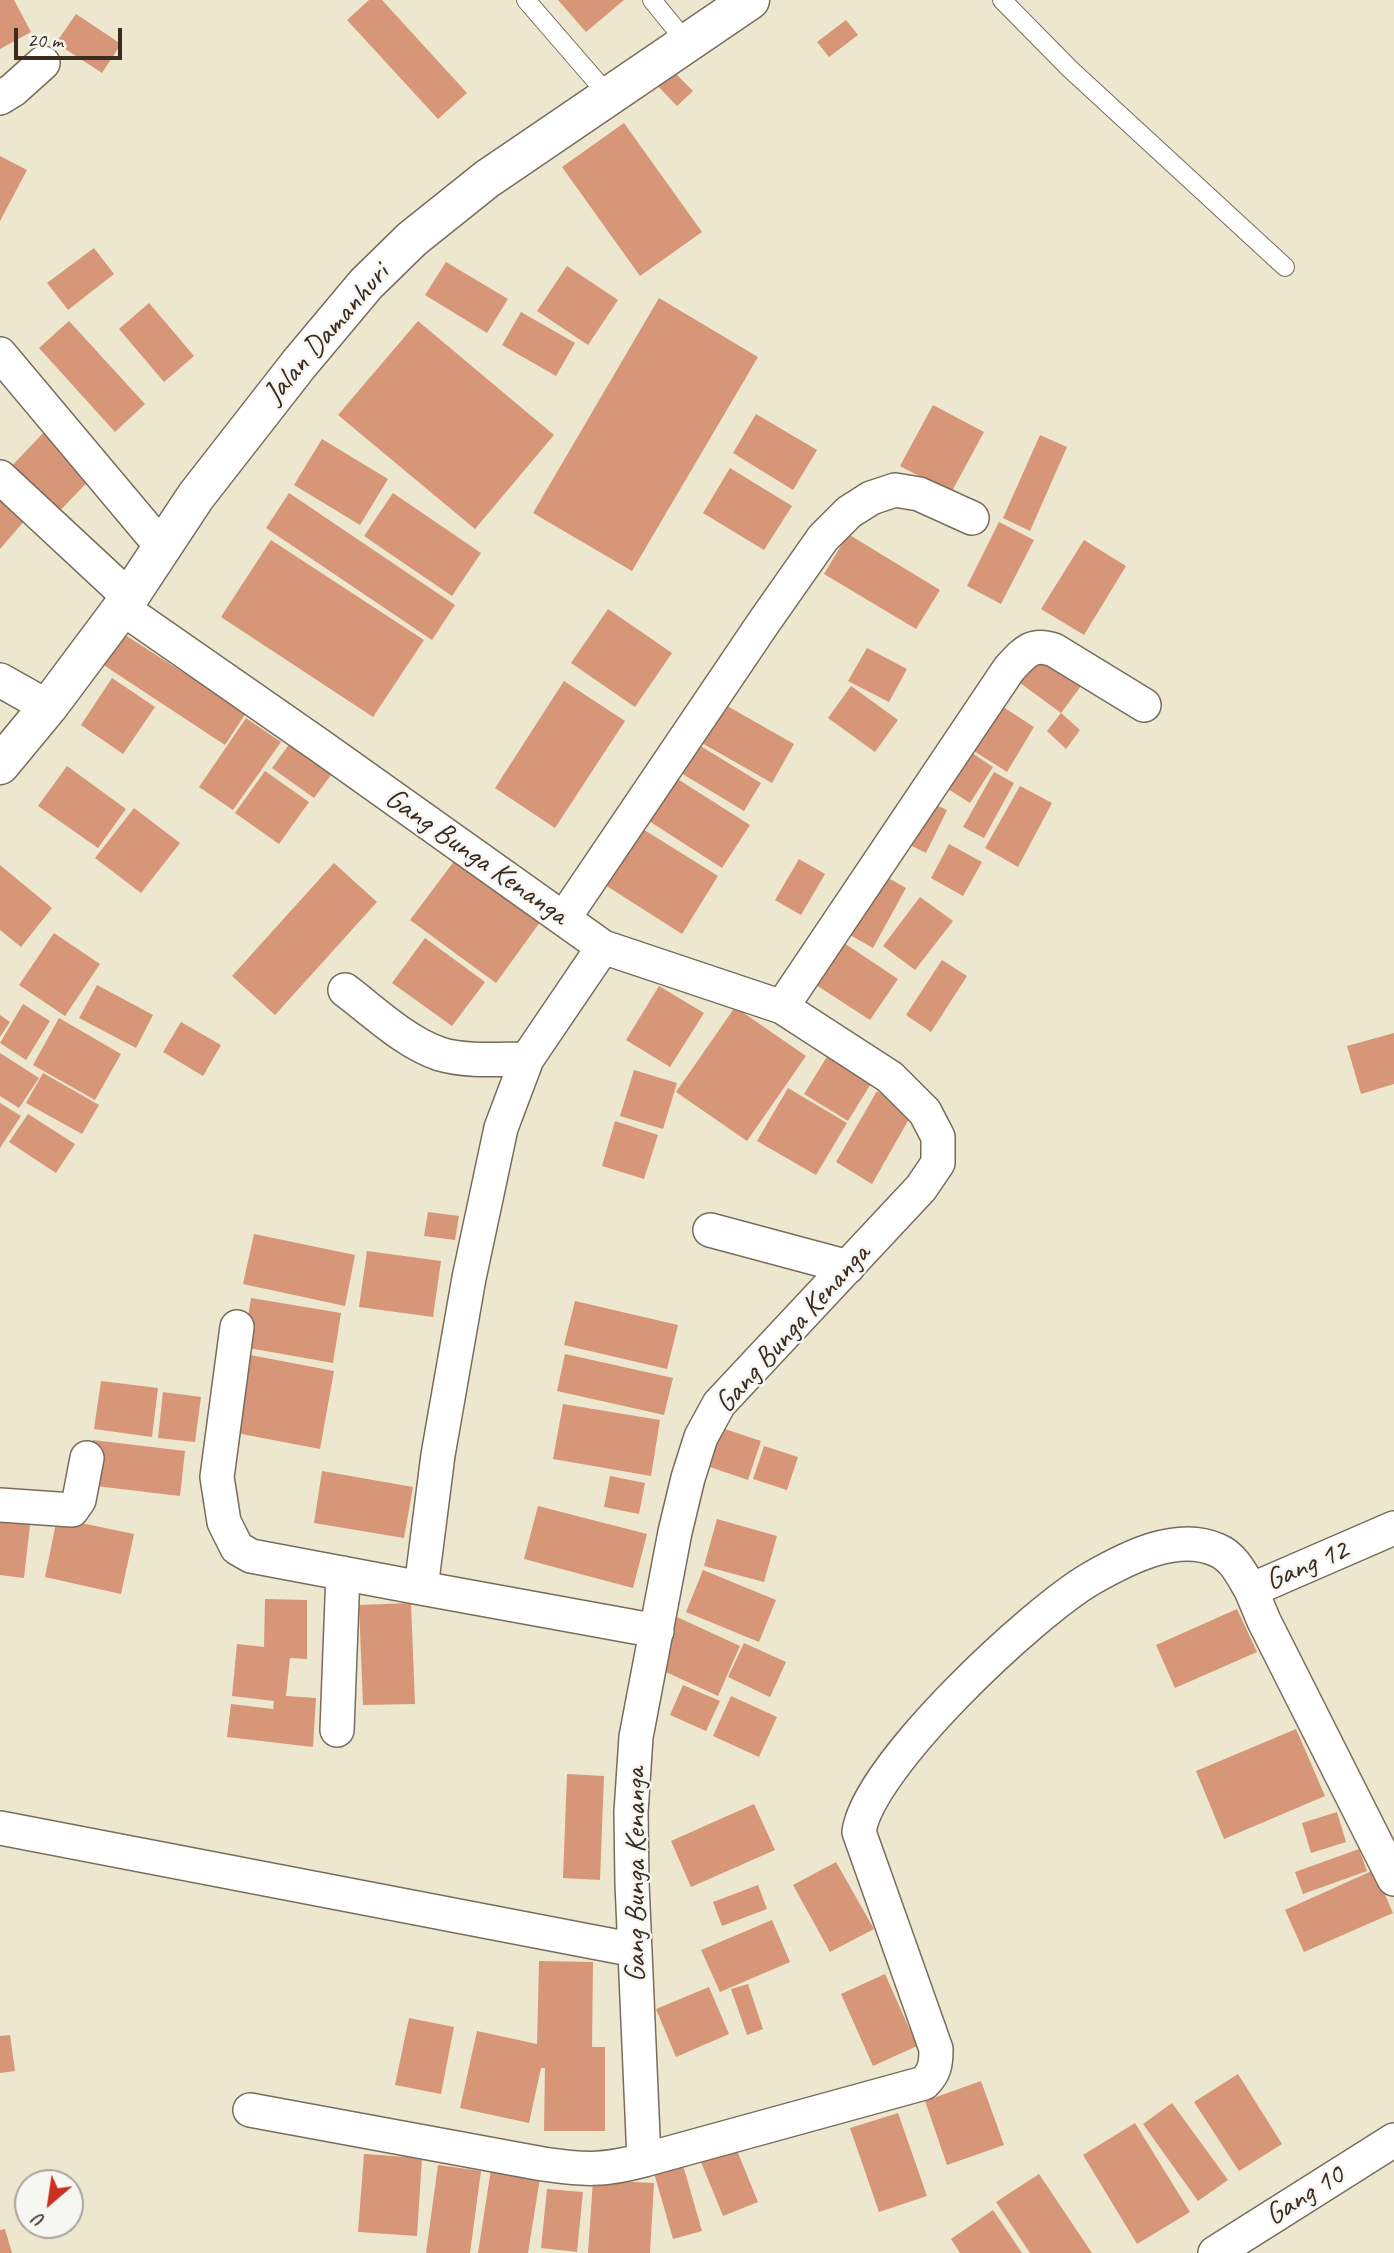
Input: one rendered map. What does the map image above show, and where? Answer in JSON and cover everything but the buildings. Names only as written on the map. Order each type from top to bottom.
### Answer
[{"type":"street","name":"Jalan Damanhuri","points":[[0,765],[48,707],[126,602],[196,496],[366,284],[412,239],[487,179],[750,0]]},
{"type":"street","points":[[0,97],[13,90],[43,63]]},
{"type":"street","points":[[0,354],[162,547]]},
{"type":"street","name":"Gang Bunga Kenanga","points":[[0,477],[126,602],[603,947],[782,1007],[890,1077],[925,1112],[938,1137],[938,1163],[921,1188],[719,1404],[701,1437],[688,1478],[675,1532],[636,1737],[631,1812],[644,2160]]},
{"type":"street","points":[[564,918],[815,549],[849,512],[872,498],[895,490],[919,494],[972,518]]},
{"type":"street","points":[[782,1007],[1009,669],[1026,651],[1042,646],[1054,650],[1144,705]]},
{"type":"street","points":[[0,680],[48,707]]},
{"type":"street","points":[[421,1588],[438,1455],[469,1278],[501,1128],[527,1059],[603,947]]},
{"type":"street","points":[[345,990],[417,1044],[441,1054],[481,1059],[527,1059]]},
{"type":"street","points":[[710,1230],[848,1267]]},
{"type":"street","points":[[237,1327],[216,1477],[224,1522],[237,1548],[251,1556],[657,1631]]},
{"type":"street","points":[[0,1505],[72,1510],[79,1500],[87,1458]]},
{"type":"street","name":"Gang 12","points":[[1394,1528],[1251,1590],[1264,1622],[1394,1880]]},
{"type":"street","points":[[250,2110],[543,2164],[584,2169],[615,2168],[924,2083],[933,2074],[936,2049],[859,1832],[865,1809],[900,1756],[974,1675],[1031,1623],[1091,1578],[1141,1554],[1173,1545],[1197,1545],[1217,1550],[1234,1563],[1251,1590]]},
{"type":"street","points":[[337,1730],[343,1573]]},
{"type":"street","points":[[0,1828],[635,1950]]},
{"type":"street","name":"Gang 10","points":[[1215,2253],[1394,2140]]},
{"type":"lane","points":[[526,0],[609,96]]},
{"type":"lane","points":[[652,0],[687,43]]},
{"type":"lane","points":[[1002,0],[1070,69],[1284,267]]}]
